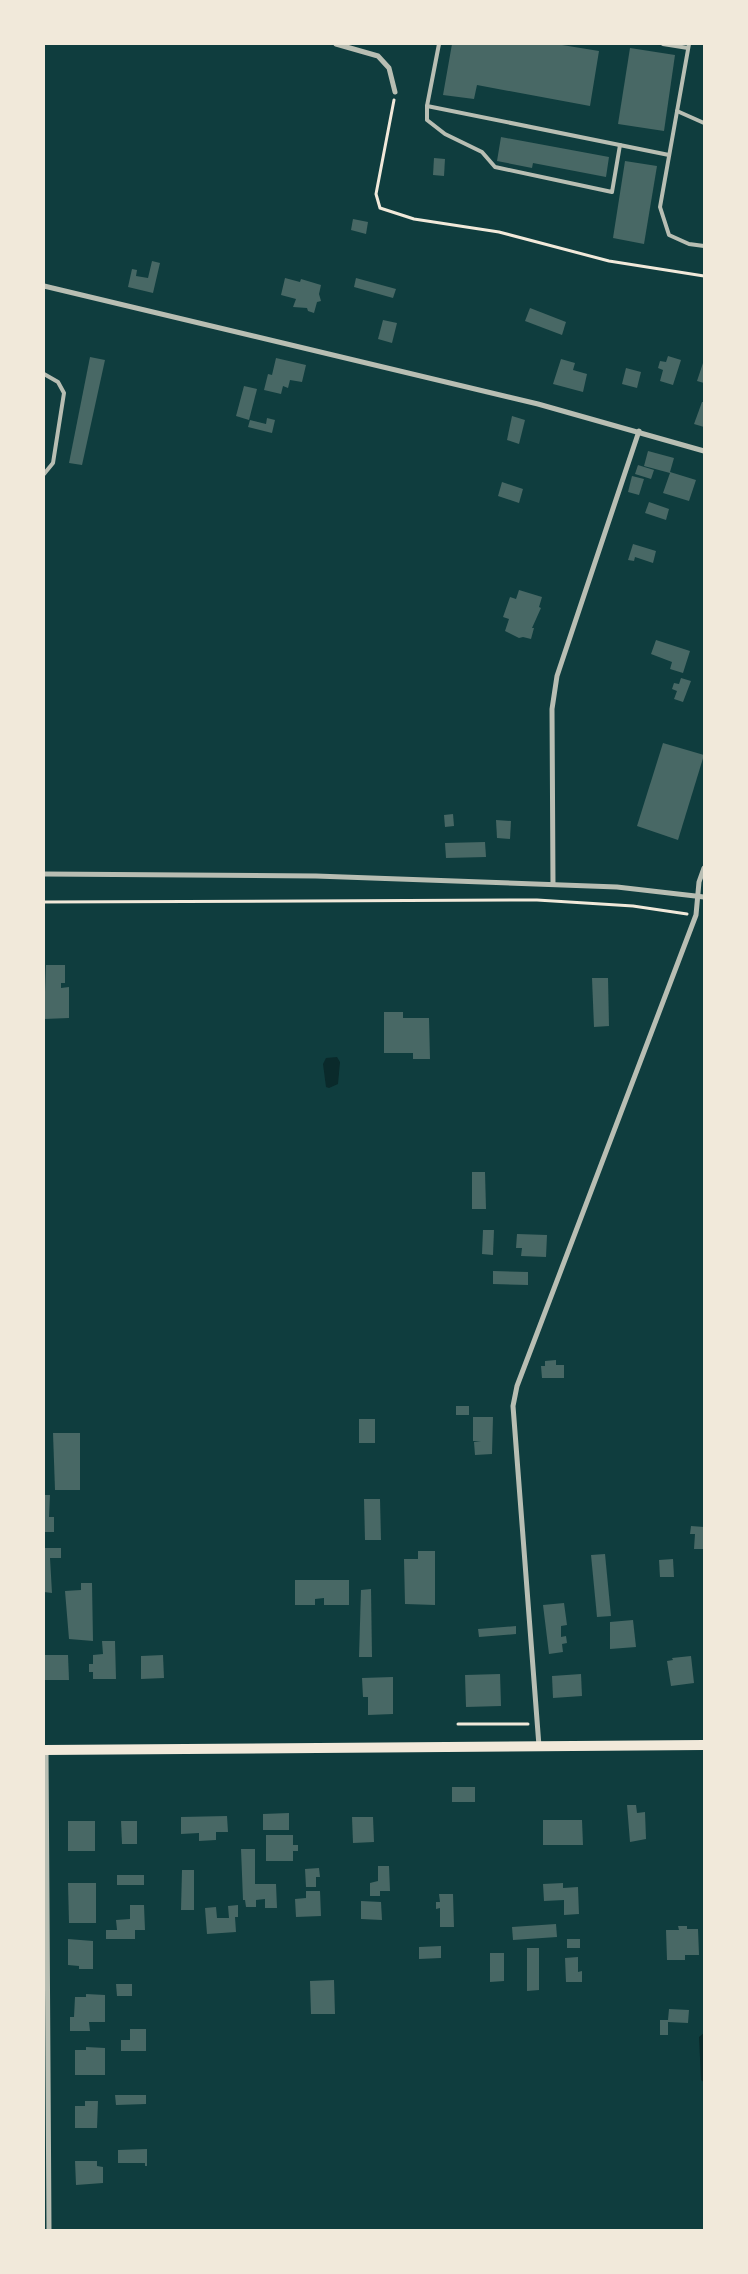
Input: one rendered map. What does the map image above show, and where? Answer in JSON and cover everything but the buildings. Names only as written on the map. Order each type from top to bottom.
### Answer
[{"type":"main road","points":[[45,1749],[704,1745]]},
{"type":"street","points":[[336,44],[378,56],[389,68],[395,92]]},
{"type":"street","points":[[44,286],[538,404],[639,431],[704,451]]},
{"type":"street","points":[[554,884],[552,709],[557,676],[639,431]]},
{"type":"street","points":[[539,1746],[513,1406],[520,1376],[696,915],[699,882],[704,868]]},
{"type":"street","points":[[44,874],[316,876],[554,884],[617,887],[704,897]]},
{"type":"street","points":[[45,1749],[49,2230]]},
{"type":"lane","points":[[439,44],[427,106],[427,120],[435,127],[482,152],[495,167],[612,192],[620,145]]},
{"type":"lane","points":[[663,44],[689,46],[660,207],[669,235],[689,244],[704,246]]},
{"type":"lane","points":[[427,106],[669,155]]},
{"type":"lane","points":[[677,111],[704,124]]},
{"type":"lane","points":[[44,374],[58,382],[64,392],[53,463],[44,474]]},
{"type":"path","points":[[395,92],[376,194],[380,208],[414,219],[499,232],[609,261],[704,276]]},
{"type":"path","points":[[44,902],[537,900],[633,906],[696,915]]},
{"type":"path","points":[[458,1724],[517,1724]]},
{"type":"water","points":[[337,1057],[340,1062],[338,1084],[329,1088],[326,1087],[323,1064],[326,1058]]},
{"type":"water","points":[[704,2033],[704,2082],[701,2080],[699,2037]]}]
